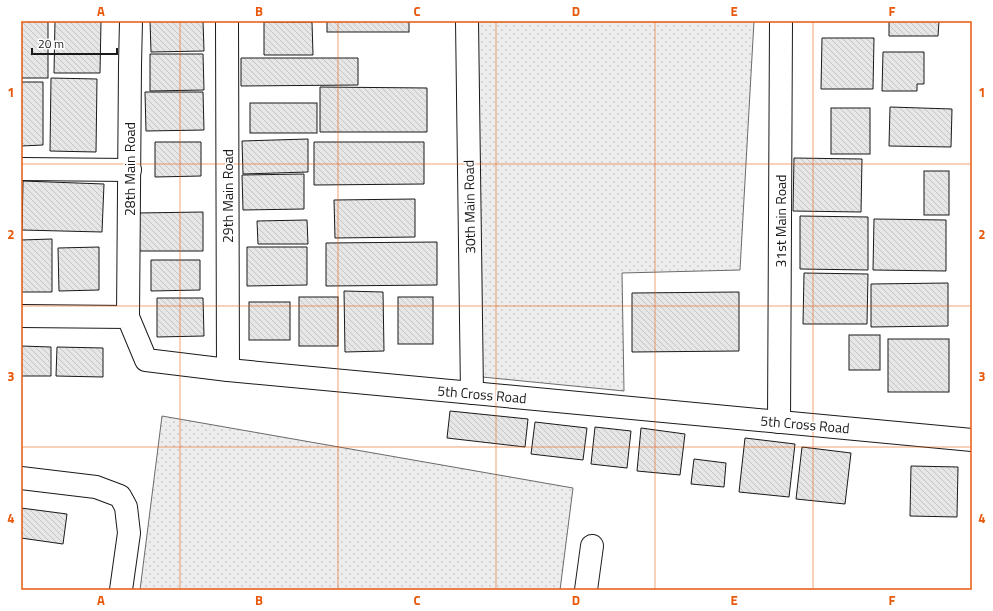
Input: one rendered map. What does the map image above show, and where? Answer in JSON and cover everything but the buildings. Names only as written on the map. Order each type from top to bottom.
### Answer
[{"type":"street","name":"28th Main Road","points":[[128,317],[131,21]]},
{"type":"street","name":"29th Main Road","points":[[227,21],[228,370]]},
{"type":"street","name":"30th Main Road","points":[[467,21],[472,393]]},
{"type":"street","name":"31st Main Road","points":[[779,422],[781,21]]},
{"type":"street","points":[[21,169],[130,170]]},
{"type":"street","points":[[21,316],[128,317]]},
{"type":"street","name":"5th Cross Road","points":[[128,317],[146,360],[228,370],[972,440]]},
{"type":"street","points":[[21,478],[96,487],[120,496],[126,507],[129,533],[121,590]]},
{"type":"street","points":[[586,590],[592,546]]},
{"type":"shaded area","points":[[478,21],[754,21],[740,270],[622,273],[624,391],[482,377]]},
{"type":"shaded area","points":[[162,416],[573,488],[560,590],[140,590]]}]
